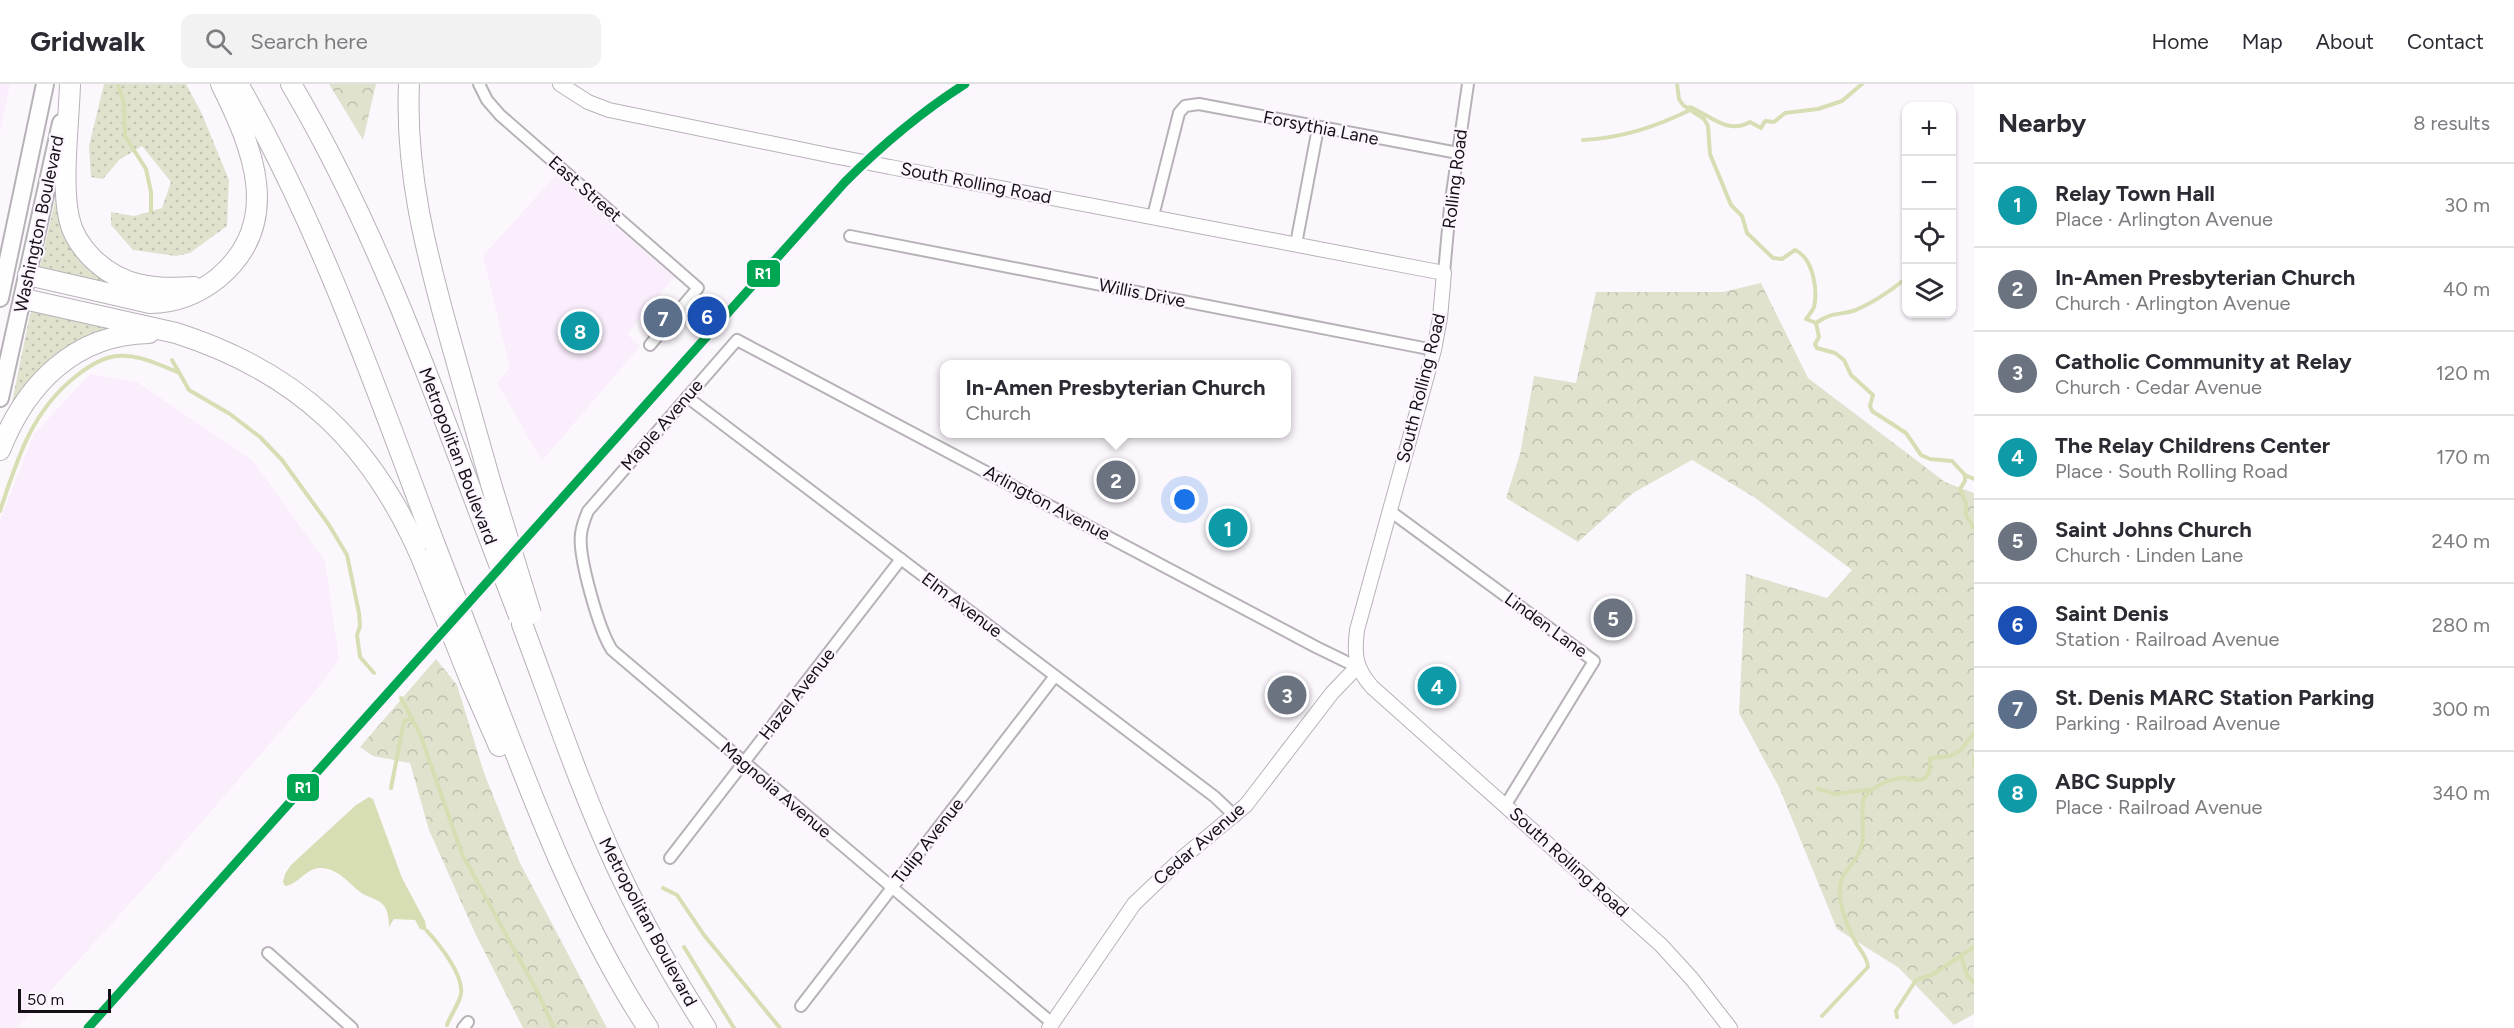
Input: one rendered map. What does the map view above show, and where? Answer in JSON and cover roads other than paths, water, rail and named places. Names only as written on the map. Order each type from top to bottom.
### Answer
[{"type":"highway","points":[[70,84],[66,194],[69,219],[75,236],[101,267],[116,278],[130,283],[166,288],[212,283]]},
{"type":"highway","points":[[28,275],[150,303],[168,303],[182,299],[212,283],[232,266],[243,249],[256,212],[257,190],[247,140],[221,84]]},
{"type":"highway","points":[[238,84],[267,135],[315,238],[375,386],[429,552],[477,675],[514,752],[574,892],[600,945],[644,1022]]},
{"type":"highway","name":"Metropolitan Boulevard","points":[[291,84],[350,192],[390,279],[475,501],[526,619],[575,763],[626,888],[682,992],[705,1028]]},
{"type":"highway","points":[[409,84],[409,133],[418,215],[526,619]]},
{"type":"highway","points":[[24,299],[176,333],[230,352],[256,366],[320,411],[345,435],[385,486],[429,552]]},
{"type":"highway","points":[[0,450],[19,411],[34,388],[67,357],[88,345],[110,338],[135,333],[176,333]]},
{"type":"main road","name":"Washington Boulevard","points":[[1,295],[45,84]]},
{"type":"main road","name":"Washington Boulevard","points":[[0,398],[24,299],[70,84]]},
{"type":"main road","points":[[5,270],[28,275]]},
{"type":"main road","points":[[1,295],[24,299]]},
{"type":"street","name":"East Street","points":[[479,84],[487,100],[500,115],[698,288],[650,345]]},
{"type":"street","name":"South Rolling Road","points":[[560,84],[588,102],[609,110],[664,123],[1444,273],[1440,318],[1434,350],[1357,630],[1354,650],[1357,667],[1372,687],[1661,945],[1692,978],[1730,1028]]},
{"type":"street","name":"Rolling Road","points":[[1444,273],[1468,84]]},
{"type":"street","name":"Forsythia Lane","points":[[1153,216],[1179,113],[1185,105],[1198,104],[1458,153]]},
{"type":"street","points":[[1296,244],[1318,128]]},
{"type":"street","name":"Willis Drive","points":[[850,236],[1434,350]]},
{"type":"street","name":"Maple Avenue","points":[[588,511],[737,340]]},
{"type":"street","name":"Arlington Avenue","points":[[737,340],[1357,667]]},
{"type":"street","name":"Elm Avenue","points":[[687,397],[1215,797],[1235,816]]},
{"type":"street","name":"Magnolia Avenue","points":[[588,511],[581,533],[581,548],[598,623],[612,650],[1050,1025]]},
{"type":"street","name":"Linden Lane","points":[[1390,511],[1594,661],[1505,806]]},
{"type":"street","name":"Hazel Avenue","points":[[670,858],[901,559]]},
{"type":"street","name":"Cedar Avenue","points":[[1050,1025],[1134,904],[1153,883],[1246,805],[1332,693],[1357,667]]},
{"type":"street","name":"Tulip Avenue","points":[[801,1006],[1055,676]]},
{"type":"street","points":[[268,953],[352,1028]]},
{"type":"waterway","points":[[118,84],[124,104],[125,136],[146,169],[151,192],[151,211]]},
{"type":"waterway","points":[[1677,84],[1679,99],[1683,105],[1704,119],[1708,126],[1710,154],[1731,205],[1742,216],[1747,233],[1773,258],[1782,259],[1795,250],[1806,260],[1813,275],[1815,292],[1814,307],[1806,319],[1816,323]]},
{"type":"waterway","points":[[1690,107],[1726,125],[1734,126],[1750,122],[1761,128],[1765,121],[1774,122],[1785,113],[1818,109],[1842,101],[1862,84]]},
{"type":"waterway","points":[[1583,140],[1638,131],[1690,110]]},
{"type":"waterway","points":[[1816,323],[1827,317],[1863,307],[1902,281]]},
{"type":"waterway","points":[[1816,323],[1819,337],[1815,344],[1817,348],[1835,353],[1844,360],[1851,375],[1873,395],[1870,406],[1872,411],[1906,433],[1921,455],[1930,459],[1952,461],[1965,475],[1974,479]]},
{"type":"waterway","points":[[0,511],[20,455],[36,421],[60,391],[79,374],[101,360],[119,356],[144,359],[177,372]]},
{"type":"waterway","points":[[172,360],[189,390],[230,414],[260,437],[282,460],[329,525],[347,555],[359,613],[360,626],[357,635],[360,657],[374,673]]},
{"type":"waterway","points":[[1965,475],[1965,481],[1960,489],[1966,503],[1966,515],[1974,528]]},
{"type":"waterway","points":[[401,698],[420,734],[462,854],[538,993],[554,1028]]},
{"type":"waterway","points":[[391,788],[404,721],[413,718]]},
{"type":"waterway","points":[[1822,1016],[1868,967],[1848,926],[1840,895],[1842,878],[1855,860],[1862,844],[1864,798],[1876,787],[1892,780],[1923,779],[1929,773],[1930,758],[1950,756],[1960,751],[1974,733]]},
{"type":"waterway","points":[[1974,757],[1974,767]]},
{"type":"waterway","points":[[1818,789],[1836,794],[1872,789]]},
{"type":"waterway","points":[[663,888],[677,895],[704,935],[780,1028]]},
{"type":"waterway","points":[[427,931],[450,960],[461,986],[460,998],[447,1025]]},
{"type":"waterway","points":[[684,947],[734,1028]]},
{"type":"waterway","points":[[1897,1017],[1896,1011],[1916,980],[1932,975],[1974,947]]},
{"type":"waterway","points":[[1961,956],[1967,975],[1974,983]]},
{"type":"railway","points":[[88,1028],[845,182],[902,130],[965,84]]},
{"type":"place","name":"Saint Denis","points":[[707,316]]},
{"type":"place","name":"St. Denis MARC Station Parking","points":[[663,318]]},
{"type":"place","name":"ABC Supply","points":[[580,331]]},
{"type":"place","name":"In-Amen Presbyterian Church","points":[[1116,480]]},
{"type":"place","name":"Relay Town Hall","points":[[1228,528]]},
{"type":"place","name":"Saint Johns Church","points":[[1613,618]]},
{"type":"place","name":"The Relay Childrens Center","points":[[1437,686]]},
{"type":"place","name":"Catholic Community at Relay","points":[[1287,695]]}]
